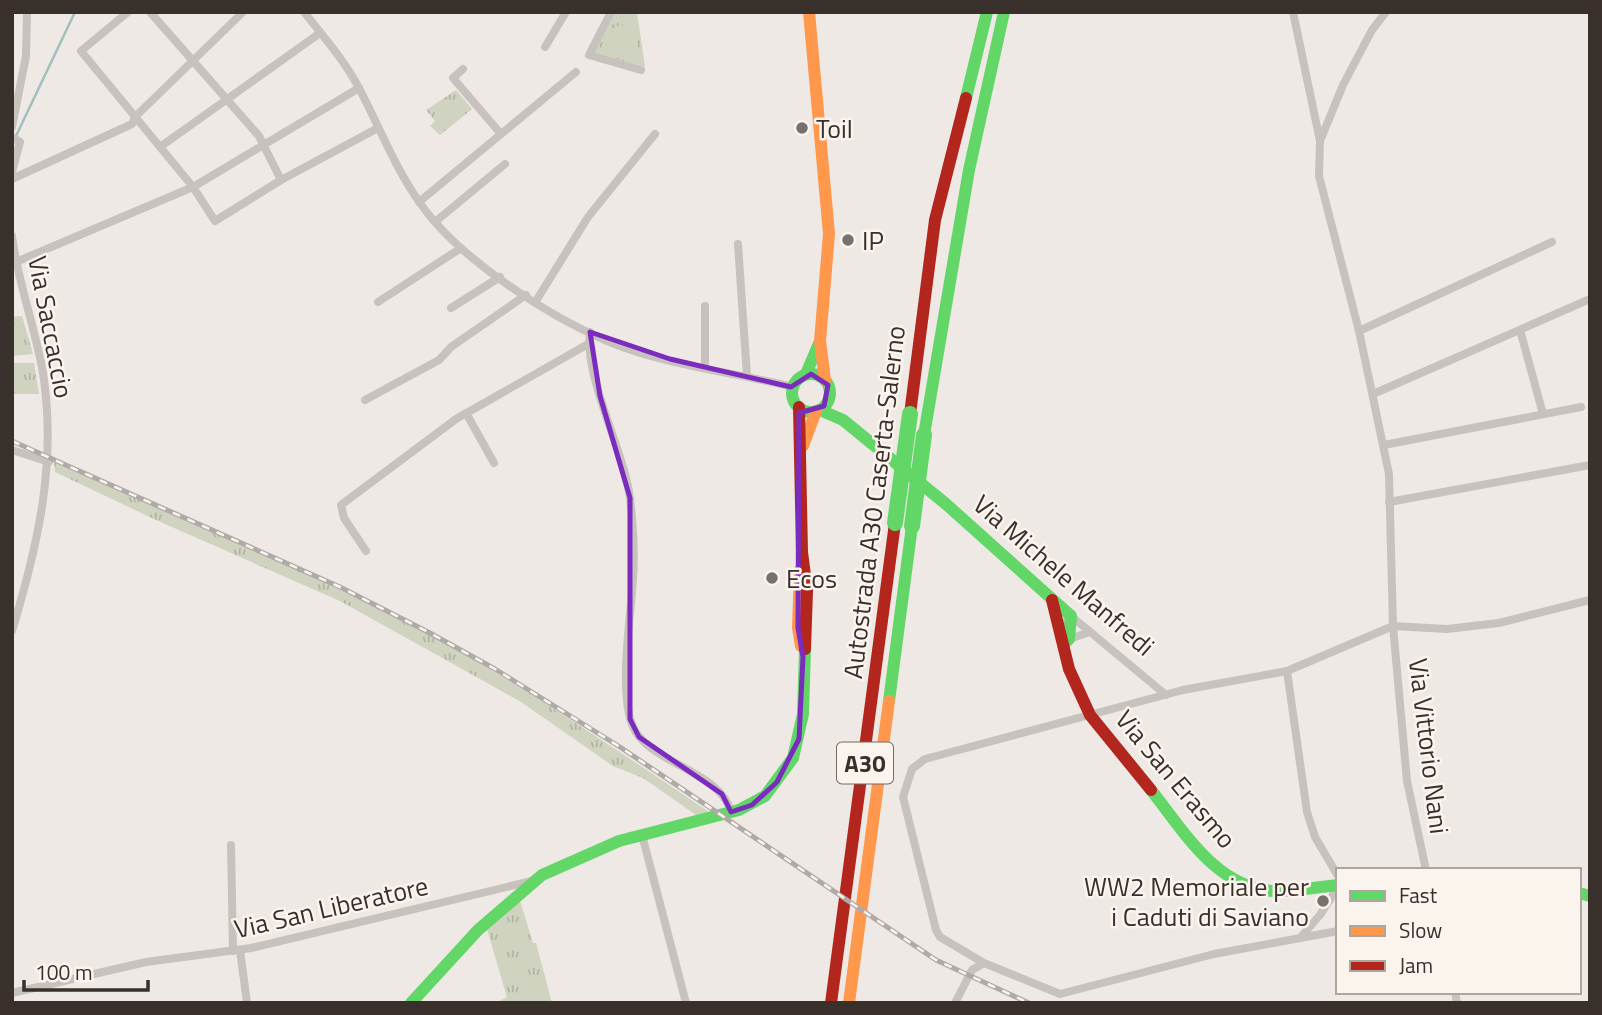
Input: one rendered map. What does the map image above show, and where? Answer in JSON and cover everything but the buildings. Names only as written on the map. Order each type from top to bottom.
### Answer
[{"type":"main road","points":[[809,12],[829,234],[820,341],[825,380],[843,420]]},
{"type":"main road","name":"Autostrada A30 Caserta-Salerno","points":[[831,1003],[853,855],[935,219],[987,12]]},
{"type":"main road","name":"Autostrada A30 Caserta-Salerno","points":[[849,1003],[924,435],[958,220],[983,96],[1004,12]]},
{"type":"main road","points":[[411,1003],[451,956],[535,881],[594,850],[735,811],[765,796],[793,758],[803,714],[807,591],[802,558],[799,407],[793,398],[793,387],[806,374],[820,341]]},
{"type":"main road","points":[[806,374],[816,374],[825,380]]},
{"type":"main road","points":[[800,457],[818,410],[830,396]]},
{"type":"main road","points":[[799,407],[818,410],[843,420]]},
{"type":"main road","name":"Via Michele Manfredi","points":[[843,420],[931,491],[1052,600]]},
{"type":"main road","name":"Via San Erasmo","points":[[1052,600],[1065,632],[1069,669],[1090,715],[1206,859],[1235,880],[1254,888],[1274,891],[1336,886]]},
{"type":"street","points":[[12,127],[26,56],[27,12]]},
{"type":"street","points":[[128,12],[82,51],[193,187],[215,221],[281,180],[378,128]]},
{"type":"street","points":[[150,12],[265,148],[281,180]]},
{"type":"street","points":[[12,179],[132,124],[135,116],[243,12]]},
{"type":"street","points":[[304,12],[359,88],[419,202],[461,248],[526,295],[608,341],[793,387]]},
{"type":"street","points":[[545,47],[566,12]]},
{"type":"street","points":[[611,12],[589,55],[641,70]]},
{"type":"street","points":[[1293,12],[1320,141]]},
{"type":"street","points":[[1320,141],[1343,85],[1372,30],[1386,12]]},
{"type":"street","points":[[160,147],[320,33]]},
{"type":"street","points":[[463,69],[453,78],[501,134]]},
{"type":"street","points":[[419,202],[576,72]]},
{"type":"street","points":[[16,262],[193,187],[265,148],[359,88]]},
{"type":"street","points":[[536,301],[588,217],[655,135]]},
{"type":"street","points":[[12,137],[20,142],[12,172]]},
{"type":"street","name":"Via Vittorio Nani","points":[[1320,141],[1319,176],[1323,197],[1359,331],[1389,474],[1393,626],[1407,781],[1426,868]]},
{"type":"street","points":[[435,222],[505,164]]},
{"type":"street","name":"Via Saccaccio","points":[[12,236],[42,368],[49,461],[38,542],[12,631]]},
{"type":"street","points":[[1359,331],[1552,242]]},
{"type":"street","points":[[738,244],[747,376]]},
{"type":"street","points":[[378,302],[461,248]]},
{"type":"street","points":[[451,308],[500,277]]},
{"type":"street","points":[[365,400],[439,360],[451,346],[526,295]]},
{"type":"street","points":[[1373,394],[1590,299]]},
{"type":"street","points":[[705,306],[705,367]]},
{"type":"street","points":[[1520,330],[1543,414]]},
{"type":"street","points":[[590,332],[600,396],[630,498],[634,561],[627,656],[630,719],[639,737],[722,793],[735,811]]},
{"type":"street","points":[[366,551],[344,518],[341,505],[466,413],[590,343]]},
{"type":"street","points":[[1384,446],[1581,407]]},
{"type":"street","points":[[466,413],[494,463]]},
{"type":"street","points":[[12,450],[49,461]]},
{"type":"street","points":[[1389,502],[1590,465]]},
{"type":"street","points":[[1336,931],[1214,954],[1060,994],[984,963],[940,937],[902,797],[912,769],[925,759],[1166,695],[1287,671],[1393,626],[1447,629],[1499,623],[1590,600]]},
{"type":"street","points":[[1065,632],[1090,632]]},
{"type":"street","name":"Via Michele Manfredi","points":[[1065,632],[1090,632],[1166,695]]},
{"type":"street","points":[[1287,671],[1307,812],[1315,837],[1336,873]]},
{"type":"street","points":[[642,835],[685,1003]]},
{"type":"street","points":[[232,845],[236,951],[247,1003]]},
{"type":"street","name":"Via San Liberatore","points":[[12,993],[146,962],[236,951],[535,881]]},
{"type":"street","points":[[1300,938],[1336,889]]},
{"type":"street","points":[[955,1003],[972,970],[984,963]]},
{"type":"highlighted area","points":[[590,332],[670,359],[791,387],[811,374],[828,385],[824,406],[799,413],[798,628],[803,657],[799,739],[777,782],[752,805],[731,812],[722,794],[639,737],[630,719],[630,498],[600,396]]},
{"type":"green space","points":[[615,12],[637,12],[645,67],[592,52]]},
{"type":"green space","points":[[623,25],[634,29],[638,40],[634,51],[623,55],[612,51],[608,40],[612,29]]},
{"type":"green space","points":[[456,90],[472,109],[440,135],[430,126],[435,121],[426,110]]},
{"type":"green space","points":[[22,316],[33,354],[12,356],[12,317]]},
{"type":"green space","points":[[12,363],[34,363],[39,394],[12,394]]},
{"type":"green space","points":[[54,462],[285,564],[420,630],[532,695],[712,814],[699,817],[643,778],[613,766],[521,702],[340,601],[55,472]]},
{"type":"green space","points":[[520,901],[533,943],[536,943],[552,1003],[496,1003],[507,997],[486,926]]},
{"type":"waterway","points":[[16,136],[75,12]]},
{"type":"railway","points":[[12,441],[340,587],[430,633],[495,669],[620,747],[936,960],[1029,1003]]},
{"type":"traffic: fast","points":[[966,98],[987,12]]},
{"type":"traffic: fast","points":[[924,435],[969,170],[1004,12]]},
{"type":"traffic: fast","points":[[806,374],[820,341]]},
{"type":"traffic: fast","points":[[811,374],[824,380],[830,393],[824,406],[811,412],[798,406],[792,393],[798,380],[811,374]]},
{"type":"traffic: fast","points":[[820,410],[843,420],[946,504],[1071,616],[1069,639],[1063,645]]},
{"type":"traffic: fast","points":[[895,523],[910,414]]},
{"type":"traffic: fast","points":[[912,526],[924,435]]},
{"type":"traffic: fast","points":[[889,701],[912,526]]},
{"type":"traffic: fast","points":[[411,1003],[478,930],[542,875],[619,841],[739,810],[765,796],[793,758],[803,714],[805,649]]},
{"type":"traffic: fast","points":[[1151,790],[1189,839],[1234,880],[1273,891],[1336,885]]},
{"type":"traffic: fast","points":[[1581,894],[1590,896]]},
{"type":"traffic: slow","points":[[809,12],[829,234],[820,341],[825,380]]},
{"type":"traffic: slow","points":[[803,446],[816,411]]},
{"type":"traffic: slow","points":[[800,570],[798,628],[801,646]]},
{"type":"traffic: slow","points":[[849,1003],[889,701]]},
{"type":"traffic: jam","points":[[910,414],[935,220],[966,98]]},
{"type":"traffic: jam","points":[[799,407],[802,552],[807,591],[805,649]]},
{"type":"traffic: jam","points":[[831,1003],[895,523]]},
{"type":"traffic: jam","points":[[1052,600],[1069,669],[1090,715],[1151,790]]},
{"type":"place","name":"Toil","points":[[802,128]]},
{"type":"place","name":"IP","points":[[848,240]]},
{"type":"place","name":"Ecos","points":[[772,578]]},
{"type":"place","name":"WW2 Memoriale per i Caduti di Saviano","points":[[1323,901]]}]
